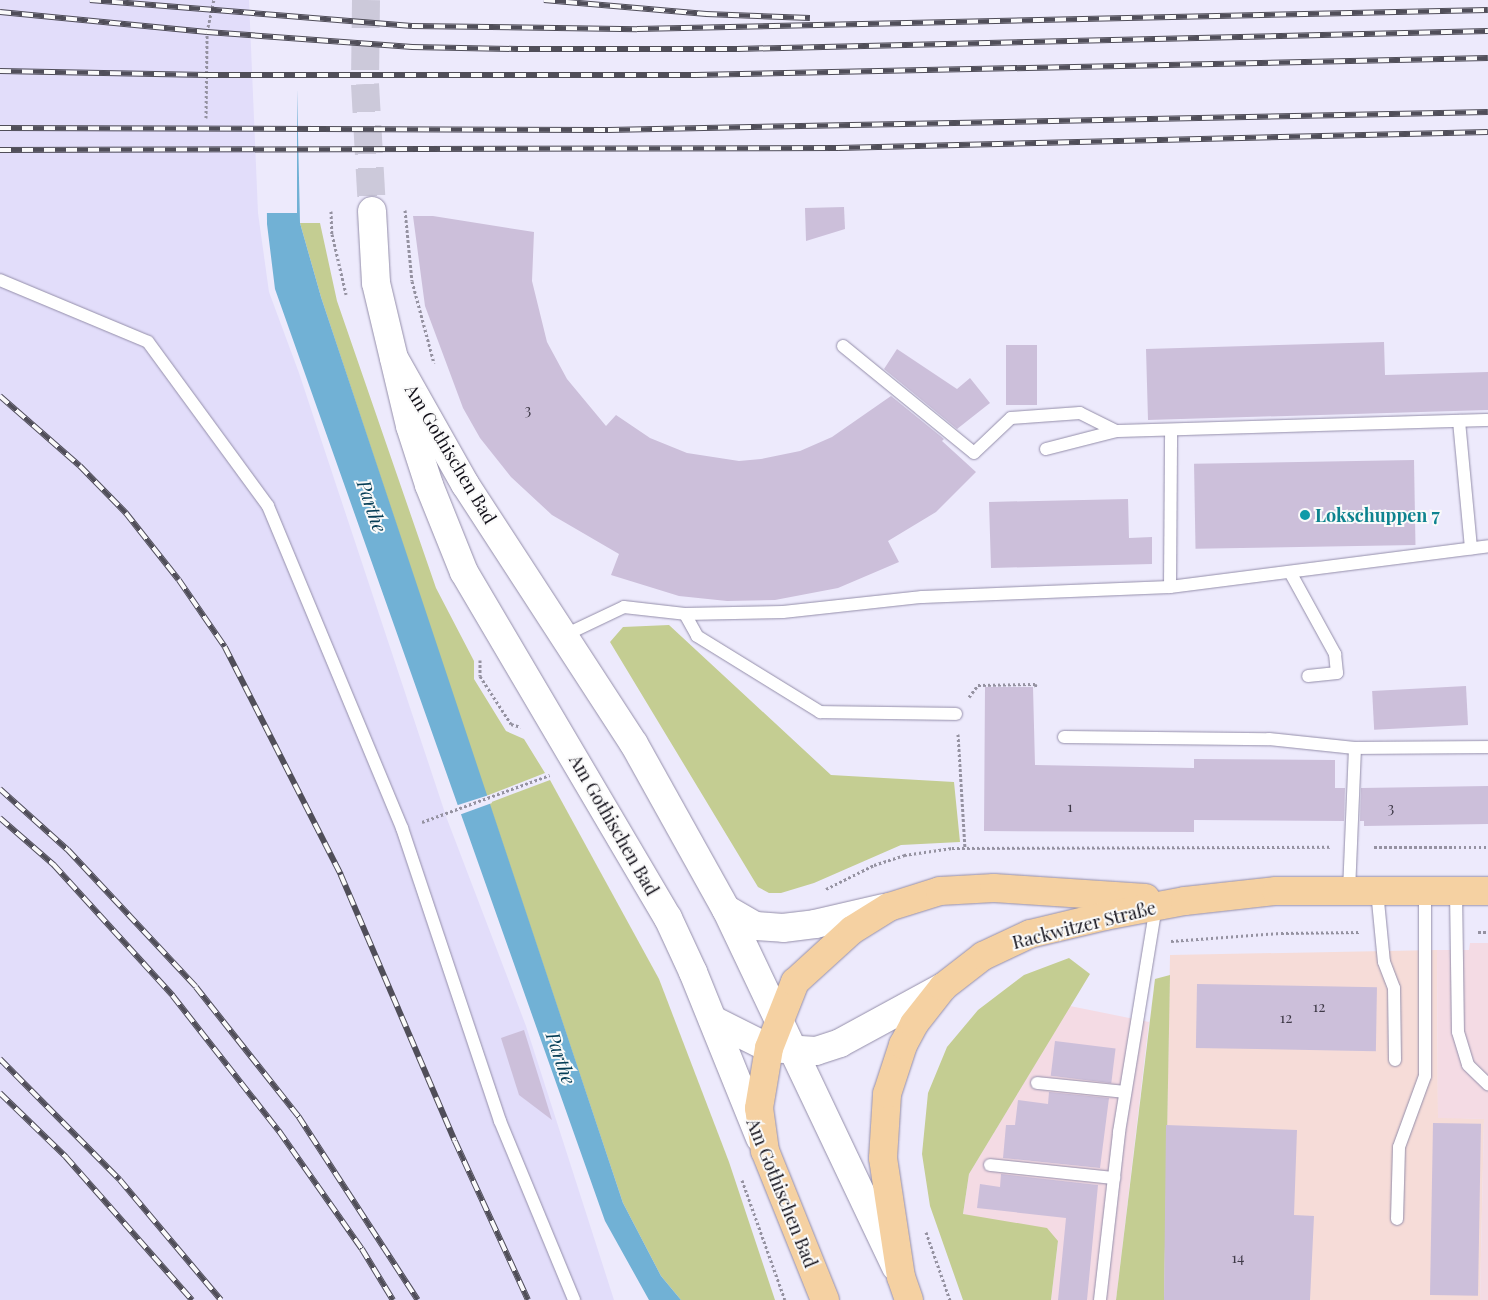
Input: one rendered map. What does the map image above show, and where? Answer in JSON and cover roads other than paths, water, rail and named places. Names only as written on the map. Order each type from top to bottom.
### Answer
[{"type":"main road","name":"Am Gothischen Bad","points":[[372,210],[376,283],[394,358],[429,485],[464,572],[496,632],[636,860],[678,938],[713,1020],[825,1300]]},
{"type":"main road","name":"Am Gothischen Bad","points":[[394,358],[465,484],[565,635],[634,744],[726,909],[778,1018]]},
{"type":"main road","name":"Rackwitzer Straße","points":[[778,1018],[788,992],[804,971],[852,930],[889,907],[940,891],[994,888],[1185,901]]},
{"type":"main road","name":"Rackwitzer Straße","points":[[905,1289],[883,1158],[887,1094],[903,1045],[914,1024],[943,987],[983,956],[1004,944],[1078,922],[1185,901],[1276,891],[1488,891]]},
{"type":"main road","points":[[726,909],[756,926],[783,928],[816,924],[889,907]]},
{"type":"main road","points":[[713,1020],[782,1050],[830,1048],[943,987]]},
{"type":"main road","points":[[778,1018],[782,1050],[905,1289]]},
{"type":"main road","points":[[765,1152],[759,1108],[782,1050]]},
{"type":"lane","points":[[0,280],[148,342],[268,506],[402,828],[500,1121],[574,1300]]},
{"type":"lane","points":[[843,346],[974,453],[1011,418],[1080,413],[1116,431]]},
{"type":"lane","points":[[1046,449],[1116,431],[1488,420]]},
{"type":"lane","points":[[1459,421],[1471,548]]},
{"type":"lane","points":[[1170,587],[1171,430]]},
{"type":"lane","points":[[565,635],[624,607],[686,614],[782,612],[922,597],[1170,587],[1488,546]]},
{"type":"lane","points":[[1290,572],[1335,654],[1337,673],[1308,676]]},
{"type":"lane","points":[[686,614],[697,636],[820,712],[956,714]]},
{"type":"lane","points":[[1064,737],[1269,739],[1355,748],[1488,747]]},
{"type":"lane","points":[[1349,891],[1355,748]]},
{"type":"lane","points":[[1377,891],[1384,962],[1394,988],[1395,1060]]},
{"type":"lane","points":[[1396,1219],[1400,1147],[1424,1076],[1425,891]]},
{"type":"lane","points":[[1456,891],[1458,1032],[1468,1066],[1488,1084]]},
{"type":"lane","points":[[1100,1300],[1126,1092],[1156,906]]},
{"type":"lane","points":[[1037,1083],[1126,1092]]},
{"type":"lane","points":[[990,1165],[1114,1178]]},
{"type":"water","name":"Parthe","points":[[265,0],[295,0],[300,223],[321,297],[623,1203],[661,1276],[681,1300],[649,1300],[605,1221],[275,289],[267,224]]},
{"type":"tunnel","points":[[366,0],[365,84],[372,211]]},
{"type":"railway","points":[[90,0],[412,26],[637,29],[1488,10]]},
{"type":"railway","points":[[544,0],[706,14],[810,18]]},
{"type":"railway","points":[[0,12],[207,32],[412,47],[518,49],[737,49],[1488,31]]},
{"type":"railway","points":[[0,71],[207,75],[696,75],[1488,58]]},
{"type":"railway","points":[[0,128],[608,130],[1488,112]]},
{"type":"railway","points":[[0,150],[838,148],[1488,132]]},
{"type":"railway","points":[[0,396],[80,466],[126,513],[179,580],[225,647],[341,875],[455,1141],[528,1300]]},
{"type":"railway","points":[[0,789],[68,850],[196,987],[299,1117],[418,1300]]},
{"type":"railway","points":[[0,818],[54,865],[173,996],[279,1131],[362,1249],[393,1300]]},
{"type":"railway","points":[[0,1059],[120,1180],[221,1300]]},
{"type":"railway","points":[[0,1093],[66,1157],[192,1300]]},
{"type":"place","name":"Lokschuppen 7","points":[[1305,515]]}]
